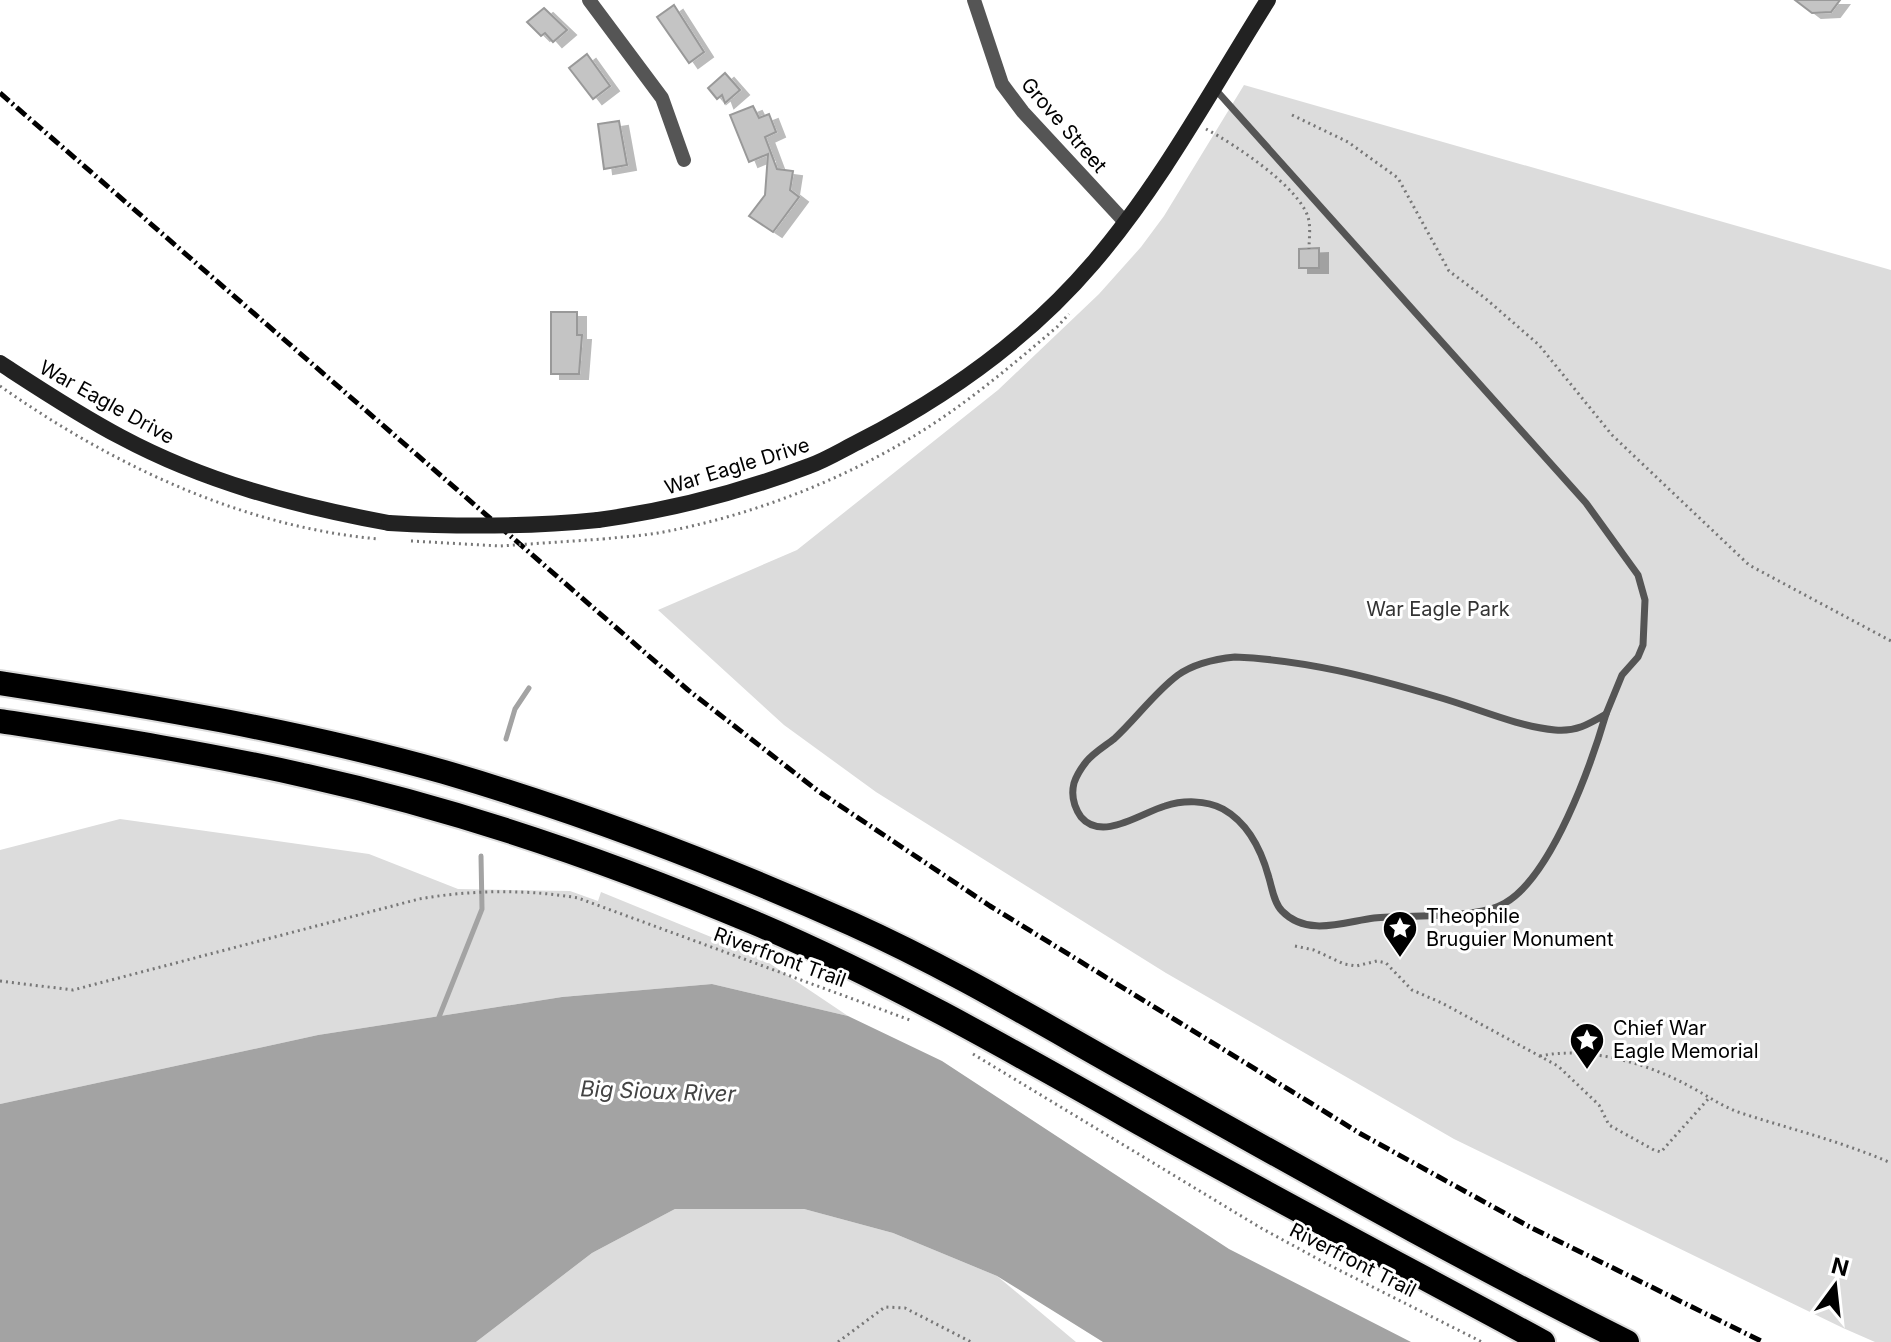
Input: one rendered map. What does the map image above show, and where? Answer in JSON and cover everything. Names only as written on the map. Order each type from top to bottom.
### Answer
[{"type":"highway","points":[[0,683],[135,704],[302,737],[441,772],[635,835],[736,874],[857,926],[1001,999],[1384,1214],[1627,1342]]},
{"type":"highway","points":[[0,721],[307,776],[445,812],[588,858],[696,900],[839,961],[976,1030],[1147,1127],[1543,1342]]},
{"type":"main road","name":"War Eagle Drive","points":[[0,363],[121,438],[200,473],[286,501],[389,523],[513,527],[647,513],[715,498],[812,466],[876,433],[949,391],[1030,327],[1093,263],[1124,221],[1268,0]]},
{"type":"street","points":[[589,0],[662,98],[684,160]]},
{"type":"street","name":"Grove Street","points":[[974,0],[1002,84],[1023,112],[1124,221]]},
{"type":"lane","points":[[1214,87],[1586,503],[1638,575],[1645,600],[1646,633],[1638,657],[1622,675],[1594,755],[1562,828],[1533,878],[1504,903],[1475,911],[1371,918],[1313,927],[1281,911],[1258,846],[1243,825],[1223,809],[1203,802],[1180,802],[1115,826],[1098,827],[1083,819],[1073,804],[1074,782],[1086,761],[1115,738],[1179,675],[1210,660],[1263,658],[1344,670],[1441,697],[1497,717],[1555,730],[1578,730],[1606,714]]},
{"type":"path","points":[[1292,115],[1348,142],[1398,178],[1449,271],[1539,345],[1612,435],[1749,565],[1891,641]]},
{"type":"path","points":[[1192,121],[1247,154],[1293,196],[1308,215],[1309,249]]},
{"type":"path","points":[[409,541],[500,546],[603,539]]},
{"type":"path","name":"Riverfront Trail","points":[[0,981],[73,990],[354,918],[396,904],[447,894],[525,894],[578,898],[921,1025]]},
{"type":"path","points":[[1295,946],[1314,950],[1344,964],[1386,963],[1412,990],[1558,1066],[1599,1105],[1609,1125],[1661,1152],[1709,1098]]},
{"type":"path","name":"Riverfront Trail","points":[[965,1050],[1261,1228],[1482,1342]]},
{"type":"path","points":[[1540,1056],[1603,1056],[1662,1073],[1743,1114],[1849,1145],[1891,1163]]},
{"type":"path","points":[[838,1342],[885,1307],[905,1308],[971,1342]]},
{"type":"green space","name":"War Eagle Park","points":[[1244,85],[1891,270],[1891,1342],[1875,1342],[1843,1328],[1454,1139],[1166,973],[876,792],[784,725],[658,610],[797,550],[998,390],[1099,294],[1141,247],[1164,216]]},
{"type":"green space","points":[[120,819],[369,854],[458,889],[570,891],[598,901],[601,892],[760,957],[848,1016],[712,984],[562,997],[318,1035],[0,1104],[0,850]]},
{"type":"green space","points":[[675,1209],[804,1209],[893,1233],[997,1276],[1076,1342],[476,1342],[592,1253]]},
{"type":"water","name":"Big Sioux River","points":[[712,984],[848,1016],[942,1061],[1229,1249],[1411,1342],[1103,1342],[997,1276],[893,1233],[804,1209],[675,1209],[592,1253],[476,1342],[0,1342],[0,1104],[318,1035],[562,997]]},
{"type":"building","points":[[1795,0],[1840,0],[1831,12],[1812,13]]},
{"type":"building","points":[[674,5],[704,52],[689,63],[657,17]]},
{"type":"building","points":[[544,8],[567,30],[553,42],[545,33],[541,36],[527,22]]},
{"type":"building","points":[[587,54],[610,86],[593,99],[569,68]]},
{"type":"building","points":[[725,73],[740,90],[725,103],[722,95],[717,99],[708,88]]},
{"type":"building","points":[[753,106],[759,118],[769,114],[776,132],[765,137],[777,169],[793,171],[790,190],[799,197],[773,232],[749,216],[765,195],[768,154],[749,162],[730,115]]},
{"type":"building","points":[[619,121],[627,165],[604,169],[598,124]]},
{"type":"building","points":[[1319,248],[1319,268],[1299,268],[1299,249]]},
{"type":"building","points":[[551,312],[577,312],[577,335],[582,335],[579,374],[551,374]]},
{"type":"waterway","points":[[506,739],[515,709],[529,688]]},
{"type":"waterway","points":[[439,1017],[482,909],[481,856]]},
{"type":"railway","points":[[0,93],[688,690],[818,791],[990,906],[1361,1134],[1528,1226],[1763,1342]]},
{"type":"place","name":"Theophile Bruguier Monument","points":[[1400,959]]},
{"type":"place","name":"Chief War Eagle Memorial","points":[[1587,1071]]}]
